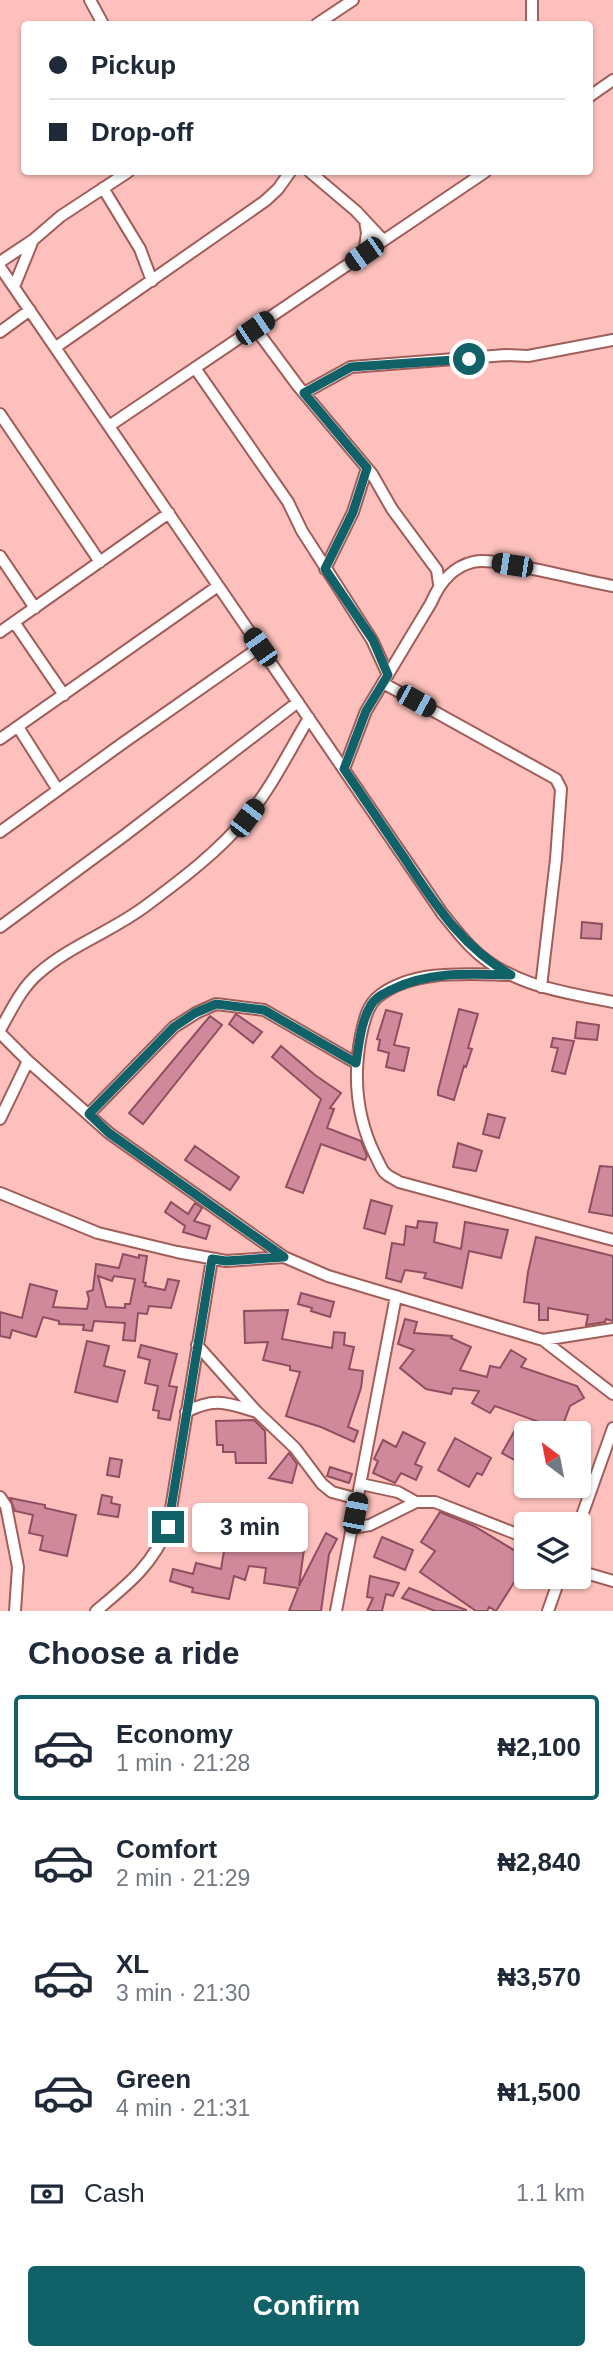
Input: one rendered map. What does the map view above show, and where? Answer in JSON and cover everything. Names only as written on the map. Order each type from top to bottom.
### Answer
[{"type":"street","points":[[90,0],[101,21]]},
{"type":"street","points":[[322,21],[353,0]]},
{"type":"street","points":[[532,0],[532,21]]},
{"type":"street","points":[[593,94],[613,80]]},
{"type":"street","points":[[123,175],[61,216],[0,264],[442,913],[471,947],[491,964],[511,975],[541,987],[613,1002]]},
{"type":"street","points":[[56,347],[265,201],[288,175]]},
{"type":"street","points":[[313,175],[383,240]]},
{"type":"street","points":[[109,426],[480,175]]},
{"type":"street","points":[[103,188],[140,249],[152,281]]},
{"type":"street","points":[[364,254],[365,221]]},
{"type":"street","points":[[14,287],[33,240]]},
{"type":"street","points":[[0,332],[30,310]]},
{"type":"street","points":[[255,328],[304,393],[367,468],[392,509],[437,570],[439,584]]},
{"type":"street","points":[[304,393],[351,367],[506,355],[528,356],[613,340]]},
{"type":"street","points":[[195,369],[288,502],[325,569],[373,640],[385,679],[556,779],[561,789],[556,859],[541,987]]},
{"type":"street","points":[[0,414],[100,562]]},
{"type":"street","points":[[325,569],[353,512],[367,468]]},
{"type":"street","points":[[0,632],[169,513]]},
{"type":"street","points":[[0,556],[34,608]]},
{"type":"street","points":[[344,769],[366,711],[431,603],[439,584],[454,571],[472,562],[485,561],[538,569],[613,586]]},
{"type":"street","points":[[0,739],[218,586]]},
{"type":"street","points":[[14,622],[64,695]]},
{"type":"street","points":[[0,832],[260,647]]},
{"type":"street","points":[[0,927],[298,702]]},
{"type":"street","points":[[309,718],[264,795],[222,845],[145,907],[37,974],[23,990],[0,1032],[28,1061],[109,1133],[284,1257],[328,1276],[544,1340],[613,1394]]},
{"type":"street","points":[[18,727],[58,790]]},
{"type":"street","points":[[511,975],[460,973],[424,977],[379,996],[371,1004],[364,1021],[356,1063],[357,1100],[369,1141],[386,1174],[399,1182],[613,1240]]},
{"type":"street","points":[[89,1114],[174,1027],[195,1013],[216,1004],[264,1010],[356,1063]]},
{"type":"street","points":[[0,1119],[28,1061]]},
{"type":"street","points":[[0,1193],[98,1233],[212,1259],[226,1261],[284,1257]]},
{"type":"street","points":[[97,1611],[134,1580],[159,1550],[168,1527],[212,1259]]},
{"type":"street","points":[[336,1611],[396,1296]]},
{"type":"street","points":[[544,1340],[613,1329]]},
{"type":"street","points":[[197,1345],[257,1412],[295,1448],[322,1484],[332,1492],[358,1499]]},
{"type":"street","points":[[186,1412],[205,1403],[218,1402],[257,1412]]},
{"type":"street","points":[[583,1512],[613,1428]]},
{"type":"street","points":[[361,1484],[398,1492],[416,1502]]},
{"type":"street","points":[[0,1497],[6,1506],[18,1567],[15,1611]]},
{"type":"street","points":[[352,1528],[370,1525],[416,1502],[435,1502],[514,1533]]},
{"type":"street","points":[[591,1575],[613,1581]]},
{"type":"street","points":[[548,1611],[556,1589]]},
{"type":"building","points":[[582,922],[602,924],[601,939],[581,938]]},
{"type":"building","points":[[459,1009],[478,1014],[468,1048],[472,1049],[454,1100],[438,1095],[438,1091]]},
{"type":"building","points":[[386,1010],[402,1014],[394,1045],[409,1048],[404,1071],[386,1067],[389,1053],[378,1050],[380,1040],[377,1039]]},
{"type":"building","points":[[236,1014],[262,1032],[253,1043],[229,1024]]},
{"type":"building","points":[[210,1016],[222,1025],[143,1124],[129,1113]]},
{"type":"building","points":[[577,1022],[599,1025],[597,1040],[575,1038]]},
{"type":"building","points":[[553,1038],[574,1041],[565,1074],[552,1071],[558,1048],[551,1047]]},
{"type":"building","points":[[281,1046],[341,1093],[330,1108],[334,1109],[327,1128],[361,1141],[367,1156],[365,1160],[321,1144],[303,1193],[286,1187],[321,1099],[272,1057]]},
{"type":"building","points":[[488,1114],[505,1118],[499,1138],[483,1134]]},
{"type":"building","points":[[458,1143],[482,1151],[476,1171],[453,1167]]},
{"type":"building","points":[[195,1146],[239,1177],[230,1190],[185,1160]]},
{"type":"building","points":[[600,1166],[613,1167],[613,1216],[589,1212]]},
{"type":"building","points":[[371,1200],[392,1206],[385,1234],[364,1228]]},
{"type":"building","points":[[171,1202],[188,1214],[195,1203],[202,1208],[194,1221],[210,1226],[206,1239],[183,1232],[185,1226],[165,1212]]},
{"type":"building","points":[[418,1221],[437,1223],[434,1242],[461,1249],[465,1222],[508,1230],[501,1258],[469,1251],[462,1288],[424,1278],[426,1273],[405,1270],[401,1282],[386,1278],[392,1243],[404,1245],[406,1226],[417,1228]]},
{"type":"building","points":[[536,1237],[613,1256],[613,1321],[606,1319],[605,1322],[586,1325],[588,1315],[548,1308],[548,1320],[539,1320],[539,1304],[524,1302]]},
{"type":"building","points":[[123,1254],[139,1258],[139,1255],[147,1256],[143,1282],[146,1283],[145,1286],[165,1290],[168,1279],[179,1281],[171,1308],[149,1306],[147,1314],[138,1313],[135,1341],[123,1340],[125,1323],[94,1321],[92,1331],[83,1330],[84,1325],[59,1324],[59,1321],[43,1317],[36,1337],[12,1330],[10,1338],[0,1336],[0,1312],[22,1318],[30,1284],[57,1291],[53,1307],[87,1309],[87,1292],[93,1290],[96,1264],[119,1268]],"holes":[[[98,1276],[112,1281],[114,1276],[135,1279],[130,1304],[125,1304],[125,1308],[106,1307]]]},
{"type":"building","points":[[301,1293],[334,1302],[330,1317],[298,1304]]},
{"type":"building","points":[[288,1310],[282,1339],[332,1348],[334,1332],[345,1333],[344,1345],[354,1347],[349,1369],[363,1371],[361,1388],[348,1427],[358,1431],[354,1442],[321,1427],[286,1416],[300,1372],[290,1370],[290,1366],[263,1360],[268,1342],[245,1343],[244,1311]]},
{"type":"building","points":[[405,1319],[417,1322],[414,1333],[452,1336],[451,1338],[471,1347],[460,1370],[487,1377],[490,1366],[500,1368],[511,1350],[526,1359],[521,1367],[577,1386],[584,1398],[570,1406],[564,1421],[536,1421],[495,1406],[490,1413],[472,1403],[479,1391],[453,1388],[451,1394],[426,1389],[400,1368],[414,1350],[398,1344]]},
{"type":"building","points":[[87,1341],[109,1346],[104,1366],[125,1371],[117,1402],[75,1392]]},
{"type":"building","points":[[141,1345],[177,1354],[169,1386],[177,1387],[170,1420],[158,1418],[159,1411],[153,1410],[158,1386],[145,1383],[150,1360],[138,1357]]},
{"type":"building","points":[[254,1420],[265,1431],[266,1463],[236,1463],[235,1452],[223,1452],[223,1445],[217,1445],[216,1421]]},
{"type":"building","points":[[403,1432],[425,1443],[415,1464],[422,1467],[416,1480],[401,1473],[395,1483],[373,1473],[378,1461],[374,1459],[383,1440],[396,1447]]},
{"type":"building","points":[[514,1432],[514,1460],[502,1453]]},
{"type":"building","points":[[455,1438],[491,1458],[482,1475],[477,1473],[469,1487],[438,1470]]},
{"type":"building","points":[[289,1453],[297,1464],[292,1483],[269,1478]]},
{"type":"building","points":[[110,1458],[122,1460],[119,1477],[107,1475]]},
{"type":"building","points":[[330,1467],[352,1474],[349,1483],[327,1476]]},
{"type":"building","points":[[102,1495],[112,1497],[111,1503],[120,1505],[118,1517],[98,1514]]},
{"type":"building","points":[[10,1498],[76,1515],[67,1556],[40,1550],[43,1536],[29,1533],[33,1515],[15,1511]]},
{"type":"building","points":[[440,1512],[474,1526],[514,1550],[514,1583],[496,1611],[489,1607],[487,1611],[476,1611],[420,1572],[435,1551],[421,1542]]},
{"type":"building","points":[[272,1530],[306,1535],[299,1586],[326,1533],[337,1539],[329,1554],[321,1611],[289,1611],[298,1588],[264,1583],[266,1568],[249,1566],[245,1580],[234,1576],[229,1599],[192,1592],[193,1588],[170,1581],[173,1569],[193,1574],[196,1563],[221,1569],[224,1551],[214,1548],[218,1537],[226,1540],[228,1532],[270,1540]]},
{"type":"building","points":[[382,1537],[413,1550],[405,1570],[374,1557]]},
{"type":"building","points":[[370,1576],[399,1583],[393,1596],[386,1594],[382,1611],[367,1611],[373,1598],[367,1597]]},
{"type":"building","points":[[409,1588],[466,1611],[435,1611],[402,1598]]},
{"type":"route","points":[[168,1527],[212,1259],[226,1261],[284,1257],[109,1133],[89,1114],[174,1027],[195,1013],[216,1004],[264,1010],[356,1063],[364,1021],[371,1004],[379,996],[424,977],[460,973],[511,975],[491,964],[471,947],[442,913],[344,769],[366,711],[388,675],[373,640],[325,569],[353,512],[367,468],[304,393],[351,367],[469,359]]}]
